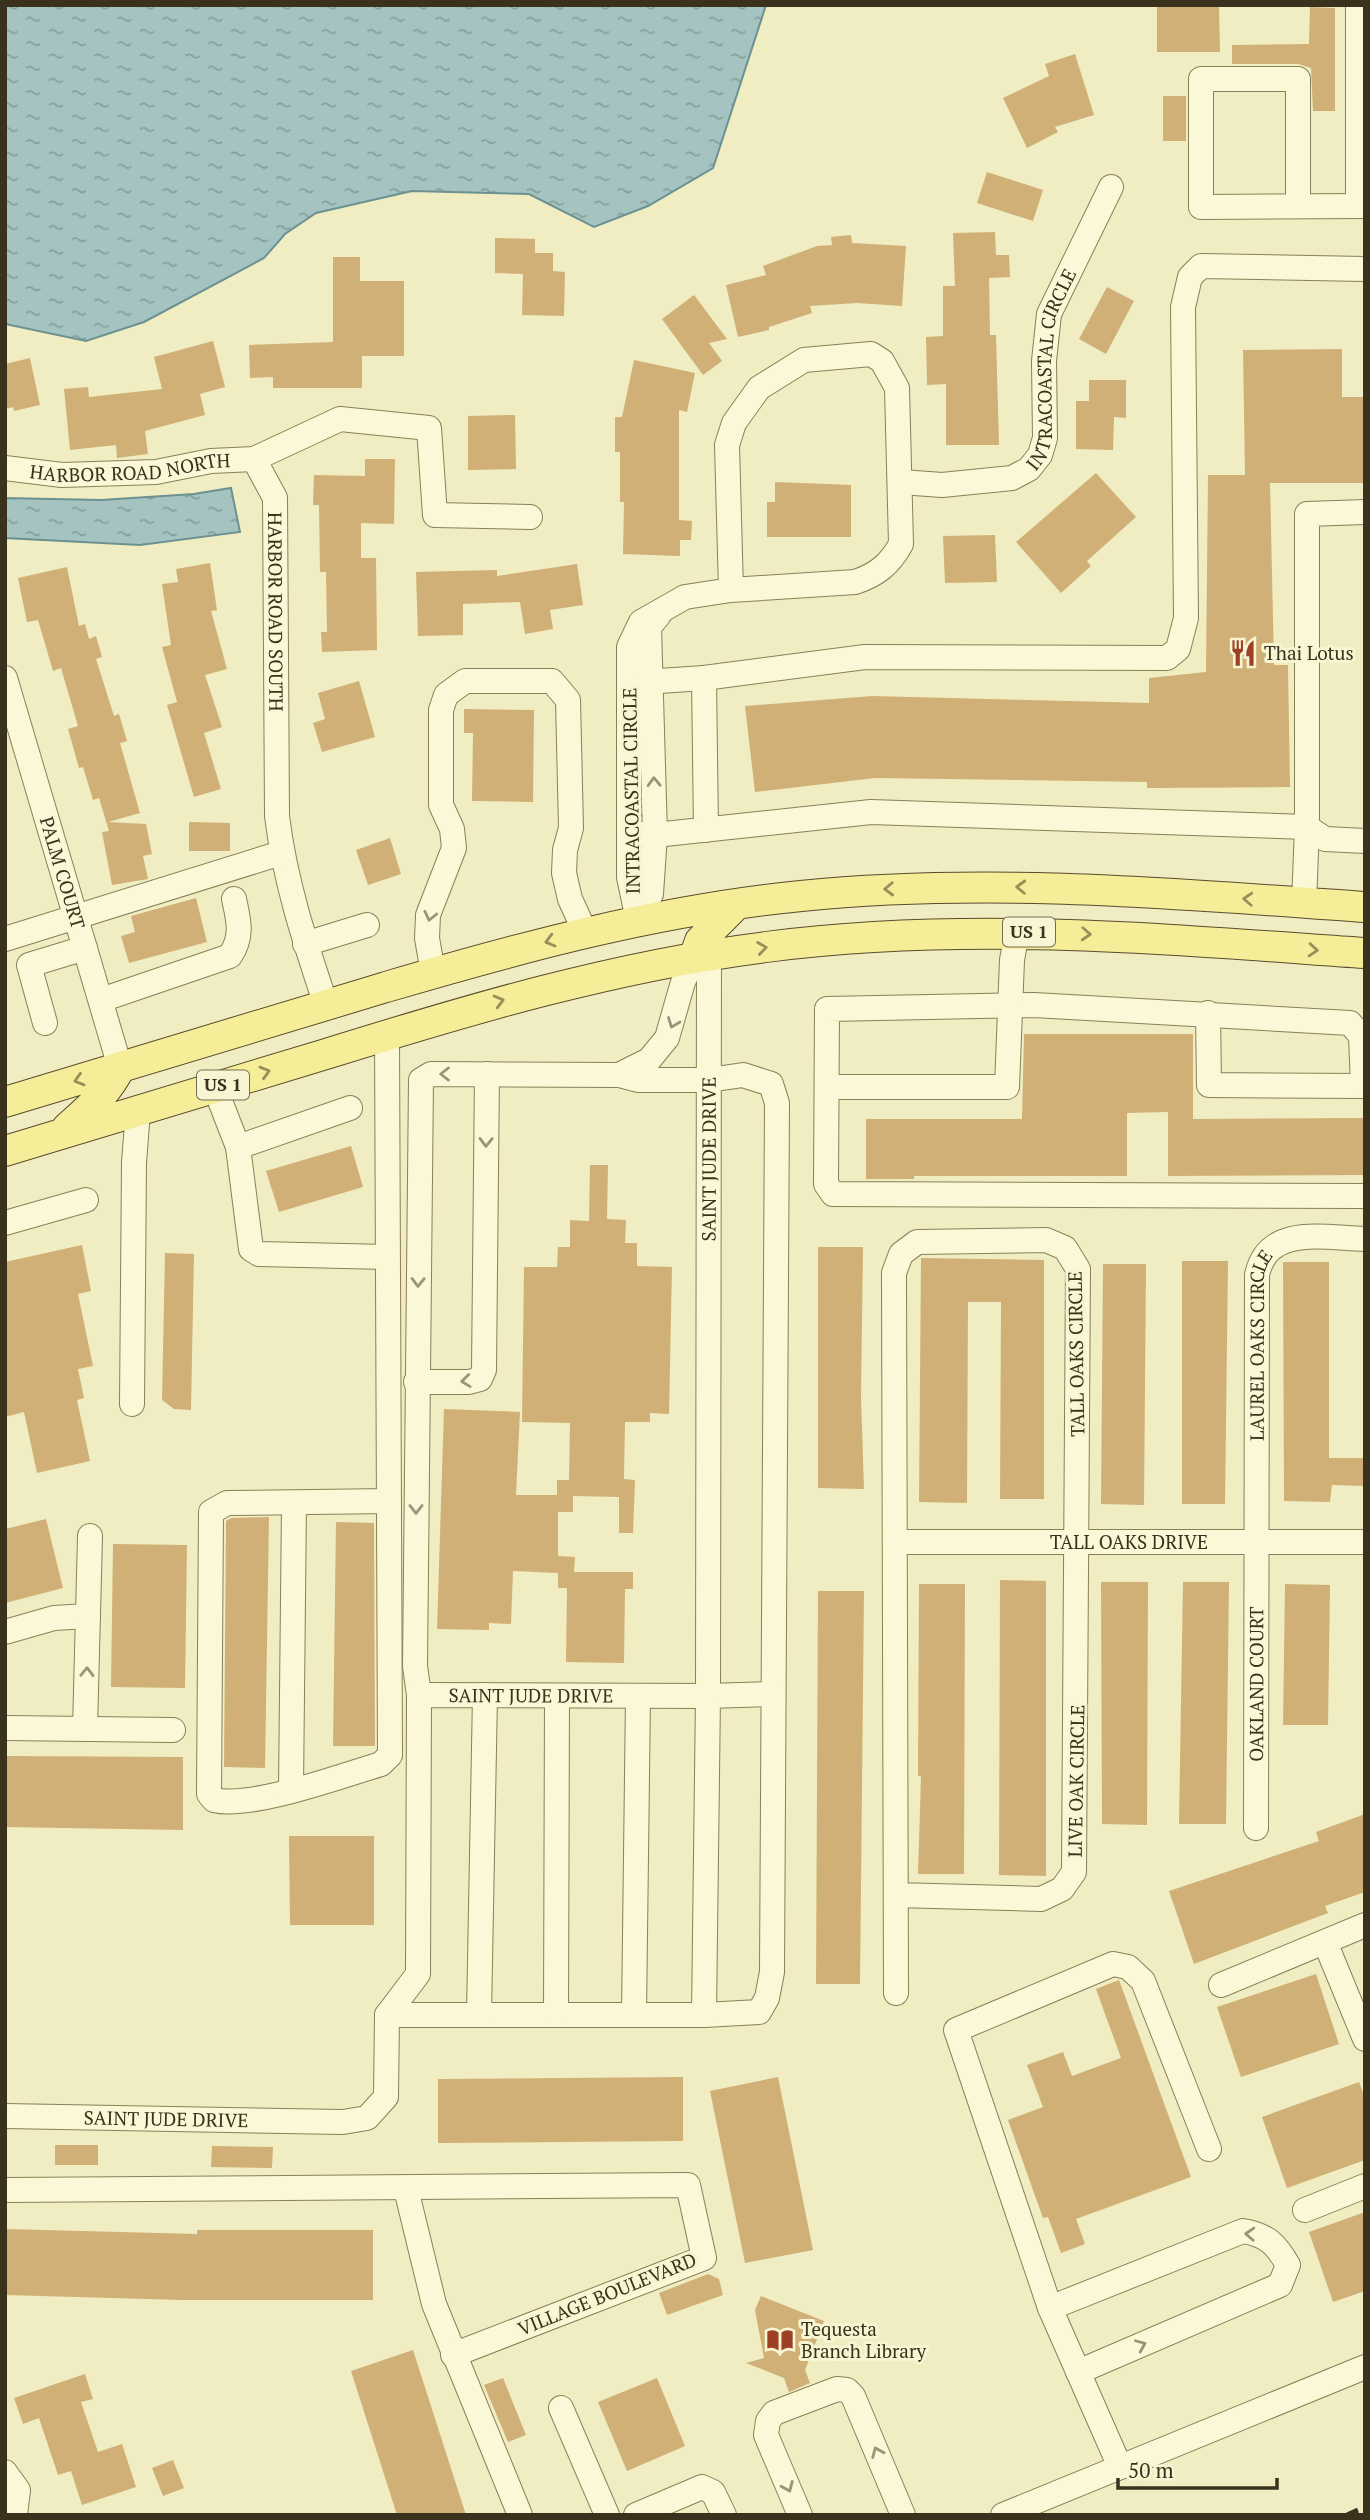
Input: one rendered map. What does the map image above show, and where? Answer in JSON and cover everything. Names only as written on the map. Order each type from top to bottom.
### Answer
[{"type":"main road","name":"US 1","points":[[5,1102],[326,1005],[585,932],[638,920],[737,904],[799,896],[957,886],[1092,890],[1365,907]]},
{"type":"main road","points":[[1017,932],[1040,908],[1092,890]]},
{"type":"main road","points":[[701,957],[700,941],[737,904]]},
{"type":"main road","points":[[589,978],[631,947],[638,920]]},
{"type":"main road","name":"US 1","points":[[5,1151],[501,1000],[589,978],[701,957],[837,939],[1017,932],[1365,953]]},
{"type":"main road","points":[[138,1110],[160,1077],[191,1046]]},
{"type":"main road","points":[[59,1135],[98,1101],[113,1083],[120,1067]]},
{"type":"street","points":[[1298,206],[1298,79],[1201,79],[1200,207],[1361,206],[1358,5]]},
{"type":"street","name":"INTRACOASTAL CIRCLE","points":[[901,482],[942,485],[1012,478],[1030,469],[1040,455],[1045,438],[1044,361],[1049,314],[1111,187]]},
{"type":"street","points":[[640,683],[704,678],[865,657],[1167,658],[1178,649],[1186,618],[1183,307],[1190,277],[1200,265],[1365,269]]},
{"type":"street","name":"INTRACOASTAL CIRCLE","points":[[638,920],[651,894],[655,835],[640,683],[629,647],[641,622],[685,597],[731,590],[837,584],[870,577],[894,558],[901,544],[897,388],[882,361],[871,354],[804,360],[768,380],[741,409],[727,445],[731,590]]},
{"type":"street","points":[[254,460],[340,419],[429,428],[435,515],[530,517]]},
{"type":"street","name":"HARBOR ROAD NORTH","points":[[5,468],[62,475],[118,475],[211,461],[254,460]]},
{"type":"street","name":"HARBOR ROAD SOUTH","points":[[254,460],[275,498],[277,816],[281,853],[305,944],[326,1005]]},
{"type":"street","points":[[1304,903],[1307,827],[1307,514],[1365,512]]},
{"type":"street","name":"PALM COURT","points":[[5,678],[120,1067]]},
{"type":"street","points":[[704,678],[706,830]]},
{"type":"street","points":[[433,974],[427,938],[428,915],[454,848],[452,829],[441,805],[441,710],[446,695],[465,681],[552,681],[568,700],[571,828],[565,850],[564,873],[570,899],[585,932]]},
{"type":"street","name":"INTRACOASTAL CIRCLE","points":[[638,920],[629,877],[629,834],[640,683]]},
{"type":"street","points":[[629,834],[655,835],[871,812],[1307,827],[1325,839],[1365,841]]},
{"type":"street","points":[[5,939],[281,853]]},
{"type":"street","points":[[100,1000],[230,956],[237,945],[240,926],[234,899]]},
{"type":"street","points":[[305,944],[367,925]]},
{"type":"street","points":[[827,1087],[1007,1087],[1012,960],[1017,932]]},
{"type":"street","points":[[45,1023],[29,965],[85,948]]},
{"type":"street","points":[[619,1075],[649,1059],[667,1038],[683,982],[701,957]]},
{"type":"street","name":"SAINT JUDE DRIVE","points":[[419,1695],[708,1696],[709,1080],[701,957]]},
{"type":"street","points":[[1208,1013],[1209,1085],[1364,1086],[1361,1036],[1350,1023],[1208,1013],[1010,1005],[827,1009],[827,1184],[833,1194],[1365,1196]]},
{"type":"street","points":[[387,1035],[387,1257],[389,1501],[390,1755],[381,1764],[291,1790],[227,1803],[214,1800],[209,1794],[211,1512],[227,1503],[389,1501]]},
{"type":"street","points":[[431,1074],[619,1075],[638,1080],[709,1080],[743,1075],[771,1084],[777,1103],[772,1972],[767,1998],[759,2012],[704,2015],[387,2015],[418,1974],[419,1695],[415,1665],[421,1080],[431,1074]]},
{"type":"street","points":[[416,1382],[469,1382],[480,1379],[484,1370],[486,1074]]},
{"type":"street","points":[[215,1088],[239,1147],[251,1249],[258,1254],[387,1257]]},
{"type":"street","points":[[239,1147],[350,1108]]},
{"type":"street","points":[[132,1404],[134,1163],[138,1110]]},
{"type":"street","points":[[5,1223],[86,1200]]},
{"type":"street","name":"LAUREL OAKS CIRCLE","points":[[1259,1543],[1257,1275],[1261,1258],[1274,1245],[1290,1238],[1365,1239]]},
{"type":"street","name":"TALL OAKS CIRCLE","points":[[895,1542],[894,1273],[901,1254],[916,1242],[925,1241],[1046,1240],[1065,1248],[1078,1269],[1078,1543]]},
{"type":"street","points":[[291,1790],[294,1503]]},
{"type":"street","points":[[85,1729],[90,1536]]},
{"type":"street","points":[[895,1542],[896,1993]]},
{"type":"street","name":"TALL OAKS DRIVE","points":[[895,1542],[1365,1542]]},
{"type":"street","name":"LIVE OAK CIRCLE","points":[[897,1895],[1041,1899],[1062,1889],[1074,1872],[1078,1543]]},
{"type":"street","name":"OAKLAND COURT","points":[[1256,1828],[1259,1543]]},
{"type":"street","points":[[5,1632],[54,1618],[88,1616]]},
{"type":"street","points":[[704,2015],[708,1696],[773,1694]]},
{"type":"street","points":[[479,2015],[485,1695]]},
{"type":"street","points":[[555,2015],[557,1696]]},
{"type":"street","points":[[634,2015],[638,1696]]},
{"type":"street","points":[[5,1728],[173,1730]]},
{"type":"street","points":[[1221,1985],[1365,1925]]},
{"type":"street","points":[[1325,1942],[1365,2039]]},
{"type":"street","points":[[1120,2467],[1050,2308],[956,2030],[1113,1965],[1128,1967],[1143,1981],[1209,2149]]},
{"type":"street","name":"SAINT JUDE DRIVE","points":[[5,2116],[343,2122],[367,2118],[386,2097],[387,2015]]},
{"type":"street","name":"VILLAGE BOULEVARD","points":[[5,2190],[688,2185],[704,2258],[453,2354]]},
{"type":"street","points":[[1305,2210],[1365,2186]]},
{"type":"street","points":[[406,2189],[434,2304],[520,2515]]},
{"type":"street","points":[[1050,2308],[1243,2231],[1261,2234],[1277,2245],[1288,2265],[1280,2286],[1078,2372]]},
{"type":"street","points":[[1003,2515],[1365,2367]]},
{"type":"street","points":[[800,2515],[766,2435],[768,2421],[774,2413],[837,2389],[847,2389],[853,2396],[903,2515]]},
{"type":"street","points":[[561,2408],[607,2515]]},
{"type":"street","points":[[5,2472],[18,2490],[16,2515]]},
{"type":"street","points":[[636,2515],[702,2487],[713,2492],[724,2515]]},
{"type":"water","points":[[5,5],[766,5],[713,168],[648,206],[594,227],[529,194],[412,191],[316,213],[285,234],[264,258],[144,322],[86,341],[5,324]]},
{"type":"water","points":[[231,488],[240,532],[140,545],[5,538],[5,498],[101,500],[194,494]]},
{"type":"building","points":[[1157,5],[1219,5],[1220,52],[1157,52]]},
{"type":"building","points":[[1310,7],[1335,8],[1335,111],[1313,111],[1311,68],[1298,64],[1232,64],[1232,45],[1309,44]]},
{"type":"building","points":[[1075,54],[1094,115],[1055,127],[1058,132],[1027,148],[1003,98],[1049,76],[1045,64]]},
{"type":"building","points":[[1163,96],[1186,96],[1186,141],[1163,141]]},
{"type":"building","points":[[987,172],[1043,190],[1033,221],[977,203]]},
{"type":"building","points":[[995,232],[996,255],[1009,255],[1010,277],[989,278],[990,335],[996,335],[999,445],[946,445],[946,384],[927,385],[926,337],[943,336],[943,286],[955,286],[953,233]]},
{"type":"building","points":[[851,235],[852,243],[906,246],[902,306],[857,303],[810,306],[812,313],[769,327],[769,330],[738,337],[726,285],[766,275],[763,266],[817,246],[832,245],[831,237]]},
{"type":"building","points":[[495,238],[535,239],[535,253],[553,253],[553,271],[565,272],[564,316],[522,315],[523,274],[495,273]]},
{"type":"building","points":[[333,257],[360,257],[360,281],[404,281],[404,356],[362,356],[362,388],[273,388],[273,377],[250,378],[249,345],[333,342]]},
{"type":"building","points":[[1107,287],[1134,301],[1106,354],[1079,339]]},
{"type":"building","points":[[694,295],[727,339],[709,343],[722,361],[703,375],[662,319]]},
{"type":"building","points":[[213,341],[225,387],[200,394],[205,415],[145,431],[148,454],[117,458],[116,445],[70,450],[64,389],[88,387],[89,397],[162,389],[154,357]]},
{"type":"building","points":[[1342,349],[1342,397],[1365,397],[1365,483],[1270,483],[1274,665],[1288,665],[1290,787],[1147,788],[1147,782],[875,778],[755,792],[745,706],[872,696],[1149,703],[1149,678],[1206,672],[1208,475],[1245,475],[1243,350]]},
{"type":"building","points":[[30,358],[40,405],[14,411],[13,407],[5,409],[5,364]]},
{"type":"building","points":[[634,360],[695,373],[687,412],[679,410],[679,520],[692,521],[691,540],[680,540],[680,556],[623,554],[624,502],[620,502],[620,452],[615,452],[615,417],[622,417]]},
{"type":"building","points":[[1089,380],[1126,380],[1126,418],[1114,417],[1113,450],[1076,449],[1076,401],[1089,401]]},
{"type":"building","points":[[515,415],[516,469],[468,470],[468,416]]},
{"type":"building","points":[[365,459],[395,459],[394,524],[361,523],[361,558],[376,558],[377,650],[322,652],[321,632],[327,632],[326,572],[320,572],[319,505],[313,505],[314,475],[365,476]]},
{"type":"building","points":[[1096,473],[1136,517],[1087,561],[1091,566],[1061,593],[1016,542]]},
{"type":"building","points":[[775,482],[851,485],[851,537],[767,537],[767,502],[775,502]]},
{"type":"building","points":[[995,535],[997,582],[945,583],[943,536]]},
{"type":"building","points":[[210,563],[217,610],[211,611],[227,669],[205,675],[222,727],[204,733],[221,789],[194,797],[167,705],[177,702],[162,647],[171,645],[162,584],[178,582],[176,569]]},
{"type":"building","points":[[577,564],[583,605],[550,610],[553,629],[525,634],[520,602],[463,604],[463,635],[418,636],[416,572],[497,570],[497,576]]},
{"type":"building","points":[[67,567],[79,626],[85,624],[89,639],[96,636],[102,657],[96,659],[114,716],[119,714],[127,741],[120,743],[140,813],[108,822],[146,824],[152,854],[143,856],[148,879],[112,885],[102,832],[109,831],[99,798],[93,800],[83,767],[79,768],[68,729],[78,726],[61,668],[53,671],[38,620],[27,622],[18,578]]},
{"type":"building","points":[[359,681],[375,737],[322,752],[313,723],[325,719],[318,693]]},
{"type":"building","points":[[464,709],[534,710],[533,802],[472,801],[473,733],[464,733]]},
{"type":"building","points":[[189,822],[230,823],[230,851],[189,851]]},
{"type":"building","points":[[390,838],[401,874],[368,885],[356,850]]},
{"type":"building","points":[[196,898],[207,942],[129,963],[121,936],[135,932],[131,916]]},
{"type":"building","points":[[1024,1034],[1193,1034],[1193,1119],[1364,1118],[1364,1175],[1168,1176],[1168,1112],[1127,1113],[1127,1176],[914,1176],[914,1179],[866,1179],[866,1119],[1022,1119]]},
{"type":"building","points":[[351,1146],[363,1187],[279,1212],[266,1171]]},
{"type":"building","points":[[590,1165],[608,1165],[607,1219],[626,1220],[625,1243],[637,1243],[637,1266],[672,1267],[669,1414],[650,1413],[650,1422],[625,1422],[624,1479],[635,1480],[633,1533],[619,1533],[619,1497],[573,1496],[573,1512],[558,1512],[558,1556],[575,1557],[574,1572],[633,1572],[633,1589],[625,1589],[624,1663],[566,1662],[567,1588],[558,1588],[558,1573],[513,1571],[511,1624],[489,1623],[489,1630],[437,1629],[444,1409],[520,1412],[516,1495],[557,1495],[557,1480],[569,1480],[570,1423],[522,1422],[524,1267],[557,1267],[558,1247],[570,1247],[570,1220],[589,1221]]},
{"type":"building","points":[[82,1245],[91,1291],[78,1294],[93,1366],[78,1369],[84,1398],[77,1400],[90,1461],[37,1473],[24,1412],[5,1417],[5,1262]]},
{"type":"building","points":[[818,1247],[863,1247],[861,1397],[864,1489],[818,1488]]},
{"type":"building","points":[[165,1253],[194,1254],[191,1410],[174,1409],[162,1400]]},
{"type":"building","points":[[921,1258],[1044,1260],[1044,1499],[1000,1499],[1001,1302],[968,1302],[967,1503],[919,1502]]},
{"type":"building","points":[[1182,1261],[1228,1261],[1225,1504],[1182,1504]]},
{"type":"building","points":[[1283,1262],[1329,1262],[1329,1458],[1365,1458],[1365,1486],[1332,1485],[1330,1502],[1284,1501]]},
{"type":"building","points":[[1103,1264],[1146,1264],[1144,1505],[1101,1504]]},
{"type":"building","points":[[269,1517],[265,1768],[224,1767],[226,1521],[231,1518]]},
{"type":"building","points":[[46,1519],[63,1588],[5,1603],[5,1529]]},
{"type":"building","points":[[336,1522],[374,1523],[375,1746],[333,1746]]},
{"type":"building","points":[[113,1544],[187,1545],[185,1688],[111,1687]]},
{"type":"building","points":[[1000,1580],[1046,1581],[1046,1876],[999,1875]]},
{"type":"building","points":[[1101,1582],[1148,1582],[1147,1825],[1102,1824]]},
{"type":"building","points":[[1183,1582],[1229,1582],[1226,1824],[1179,1824]]},
{"type":"building","points":[[919,1584],[965,1584],[964,1874],[918,1874],[921,1776],[918,1776]]},
{"type":"building","points":[[1285,1584],[1330,1585],[1328,1725],[1283,1725]]},
{"type":"building","points":[[818,1591],[864,1591],[860,1984],[816,1984]]},
{"type":"building","points":[[5,1756],[183,1757],[183,1830],[5,1827]]},
{"type":"building","points":[[1365,1814],[1365,1892],[1325,1906],[1328,1913],[1194,1964],[1169,1891],[1319,1841],[1316,1832]]},
{"type":"building","points":[[289,1836],[374,1836],[374,1925],[290,1925]]},
{"type":"building","points":[[1316,1974],[1339,2044],[1241,2077],[1217,2007]]},
{"type":"building","points":[[1119,1980],[1191,2177],[1076,2219],[1085,2244],[1061,2253],[1048,2217],[1043,2218],[1008,2120],[1043,2107],[1027,2065],[1063,2052],[1072,2076],[1121,2058],[1096,1989]]},
{"type":"building","points":[[683,2077],[683,2141],[438,2143],[438,2079]]},
{"type":"building","points":[[778,2077],[813,2250],[745,2263],[710,2091]]},
{"type":"building","points":[[1359,2082],[1365,2098],[1365,2160],[1287,2188],[1262,2117]]},
{"type":"building","points":[[55,2145],[98,2145],[98,2165],[55,2165]]},
{"type":"building","points":[[212,2146],[273,2147],[272,2168],[211,2167]]},
{"type":"building","points":[[1365,2212],[1365,2291],[1333,2302],[1309,2232]]},
{"type":"building","points":[[5,2229],[197,2234],[197,2230],[373,2230],[373,2300],[182,2300],[5,2295]]},
{"type":"building","points":[[708,2274],[719,2279],[723,2295],[667,2315],[659,2293]]},
{"type":"building","name":"Tequesta Branch Library","points":[[761,2296],[824,2321],[805,2370],[810,2383],[789,2392],[784,2378],[746,2363],[764,2358],[755,2310]]},
{"type":"building","points":[[413,2350],[466,2515],[397,2515],[351,2371]]},
{"type":"building","points":[[85,2374],[93,2399],[81,2402],[98,2452],[122,2444],[136,2487],[82,2505],[71,2471],[58,2475],[39,2418],[23,2424],[14,2398]]},
{"type":"building","points":[[503,2378],[526,2435],[508,2442],[484,2385]]},
{"type":"building","points":[[657,2378],[685,2446],[627,2471],[598,2402]]},
{"type":"building","points":[[173,2460],[184,2488],[163,2496],[152,2468]]},
{"type":"railway","points":[[1347,2515],[1365,2507]]},
{"type":"place","name":"Thai Lotus","points":[[1243,653]]},
{"type":"place","name":"Tequesta Branch Library","points":[[780,2340]]}]
